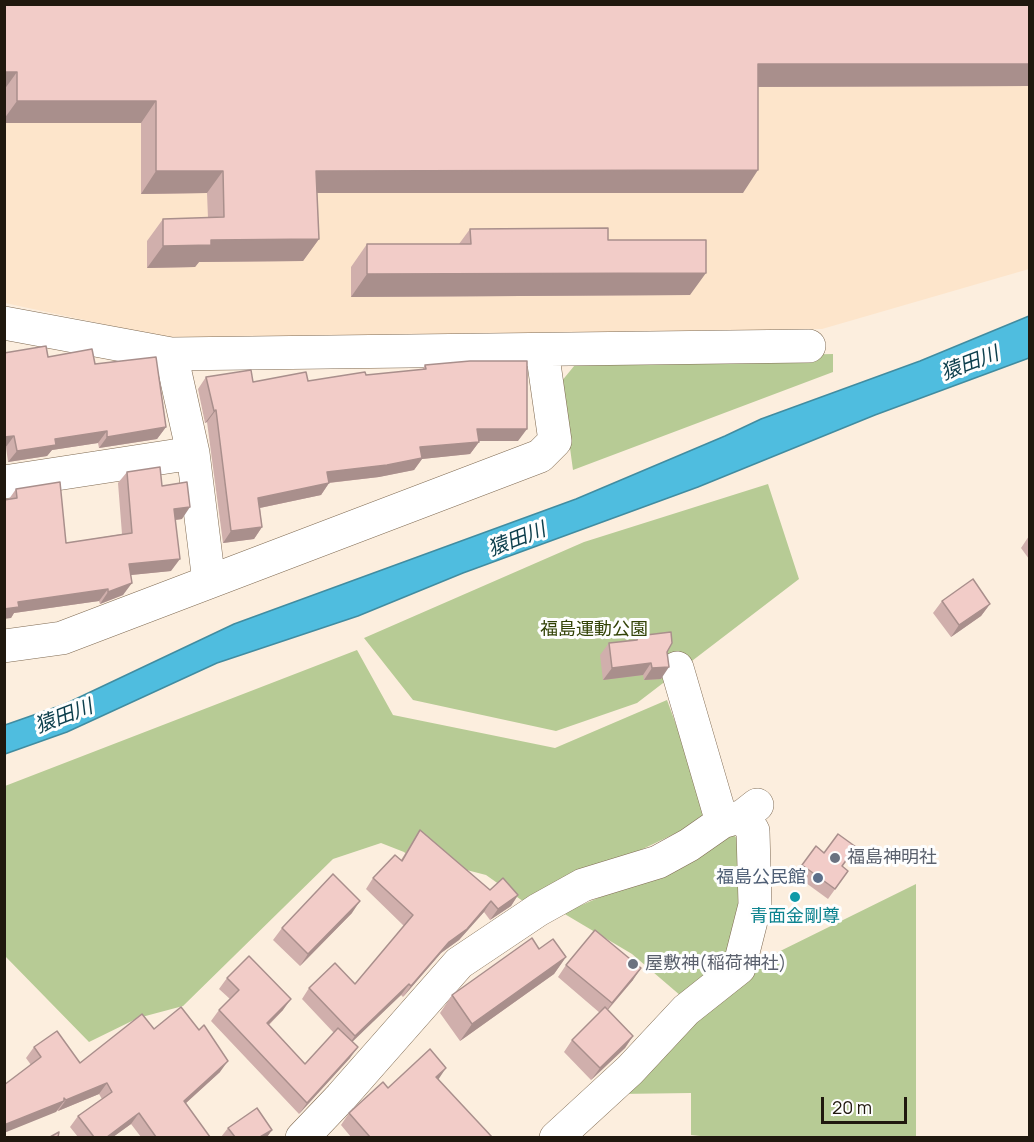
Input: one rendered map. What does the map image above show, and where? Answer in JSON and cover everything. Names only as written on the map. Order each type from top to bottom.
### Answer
[{"type":"street","points":[[4,323],[171,354],[809,346]]},
{"type":"street","points":[[4,646],[62,638],[540,456],[555,441],[542,350]]},
{"type":"street","points":[[171,354],[193,453],[209,582]]},
{"type":"street","points":[[4,482],[193,453]]},
{"type":"street","points":[[556,1137],[630,1070],[686,1010],[739,968],[755,905],[753,831],[741,814],[676,668]]},
{"type":"street","points":[[302,1137],[341,1097],[459,963],[538,910],[583,885],[658,862],[741,814]]},
{"type":"shaded area","points":[[5,5],[1029,5],[1029,269],[822,329],[168,338],[5,303]]},
{"type":"green space","points":[[833,354],[833,372],[573,470],[561,382],[579,360]]},
{"type":"green space","name":"福島運動公園","points":[[768,484],[799,579],[637,703],[556,731],[413,700],[364,638],[584,542]]},
{"type":"green space","points":[[357,650],[393,715],[555,748],[667,700],[710,817],[527,904],[486,875],[451,866],[430,875],[404,852],[381,843],[333,859],[183,1006],[138,1018],[89,1042],[5,956],[5,786]]},
{"type":"green space","points":[[732,832],[743,847],[741,928],[730,958],[681,996],[632,954],[563,913],[652,875]]},
{"type":"green space","points":[[916,884],[916,1137],[719,1138],[691,1135],[691,1093],[617,1094],[687,1017],[762,960]]},
{"type":"water","name":"猿田川","points":[[1029,316],[1029,358],[875,415],[698,487],[463,573],[358,616],[217,663],[67,732],[5,754],[5,725],[65,704],[234,624],[576,499],[761,419],[920,361]]},
{"type":"building","points":[[4,4],[1029,4],[1029,64],[758,64],[758,170],[316,171],[319,239],[211,240],[211,245],[163,246],[163,219],[224,217],[223,171],[156,171],[156,101],[17,101],[17,72],[4,72]]},
{"type":"building","points":[[608,228],[608,240],[706,240],[706,273],[367,274],[367,244],[471,244],[470,229]]},
{"type":"building","points":[[46,346],[48,357],[92,349],[95,364],[156,357],[166,427],[107,437],[107,431],[55,439],[56,445],[17,451],[14,436],[4,437],[4,353]]},
{"type":"building","points":[[470,361],[527,361],[527,429],[477,429],[479,442],[420,447],[422,458],[387,465],[327,472],[329,483],[258,498],[262,527],[231,531],[216,410],[214,411],[206,377],[251,370],[253,382],[306,372],[308,381],[365,372],[366,375],[426,369],[425,365]]},
{"type":"building","points":[[160,467],[162,486],[187,482],[190,507],[174,509],[180,559],[129,564],[132,583],[108,592],[108,589],[18,602],[19,607],[4,609],[4,500],[17,498],[16,489],[60,482],[66,543],[132,533],[127,472]]},
{"type":"building","points":[[973,579],[990,604],[959,625],[942,601]]},
{"type":"building","points":[[671,632],[672,643],[667,652],[669,667],[652,668],[651,663],[612,668],[609,643],[637,640],[638,636]]},
{"type":"building","points":[[420,830],[490,890],[503,878],[518,895],[498,909],[491,901],[467,929],[449,942],[411,986],[409,984],[355,1036],[309,988],[335,963],[355,984],[413,915],[373,878],[395,855],[402,861]]},
{"type":"building","points":[[838,834],[856,847],[842,866],[848,871],[835,889],[802,865],[816,846],[824,853]]},
{"type":"building","points":[[333,874],[360,901],[308,954],[282,928]]},
{"type":"building","points":[[595,930],[641,968],[612,1003],[566,965]]},
{"type":"building","points":[[532,938],[539,949],[553,939],[566,957],[472,1024],[452,995]]},
{"type":"building","points":[[249,956],[291,999],[267,1023],[305,1064],[338,1028],[358,1047],[307,1103],[219,1010],[239,990],[227,978]]},
{"type":"building","points":[[181,1007],[199,1030],[204,1025],[228,1061],[184,1101],[210,1137],[156,1137],[139,1113],[107,1137],[94,1137],[78,1116],[112,1092],[107,1083],[66,1100],[64,1098],[64,1101],[4,1125],[4,1085],[41,1057],[34,1047],[57,1031],[80,1063],[142,1014],[154,1029]]},
{"type":"building","points":[[605,1007],[633,1036],[600,1068],[572,1040]]},
{"type":"building","points":[[430,1049],[446,1068],[436,1077],[492,1137],[370,1137],[349,1113],[383,1082],[388,1088]]},
{"type":"building","points":[[257,1108],[272,1130],[260,1137],[235,1137],[228,1128]]},
{"type":"place","name":"福島神明社","points":[[835,858]]},
{"type":"place","name":"福島公民館","points":[[818,878]]},
{"type":"place","name":"青面金剛尊","points":[[795,897]]},
{"type":"place","name":"屋敷神(稲荷神社)","points":[[633,964]]}]
